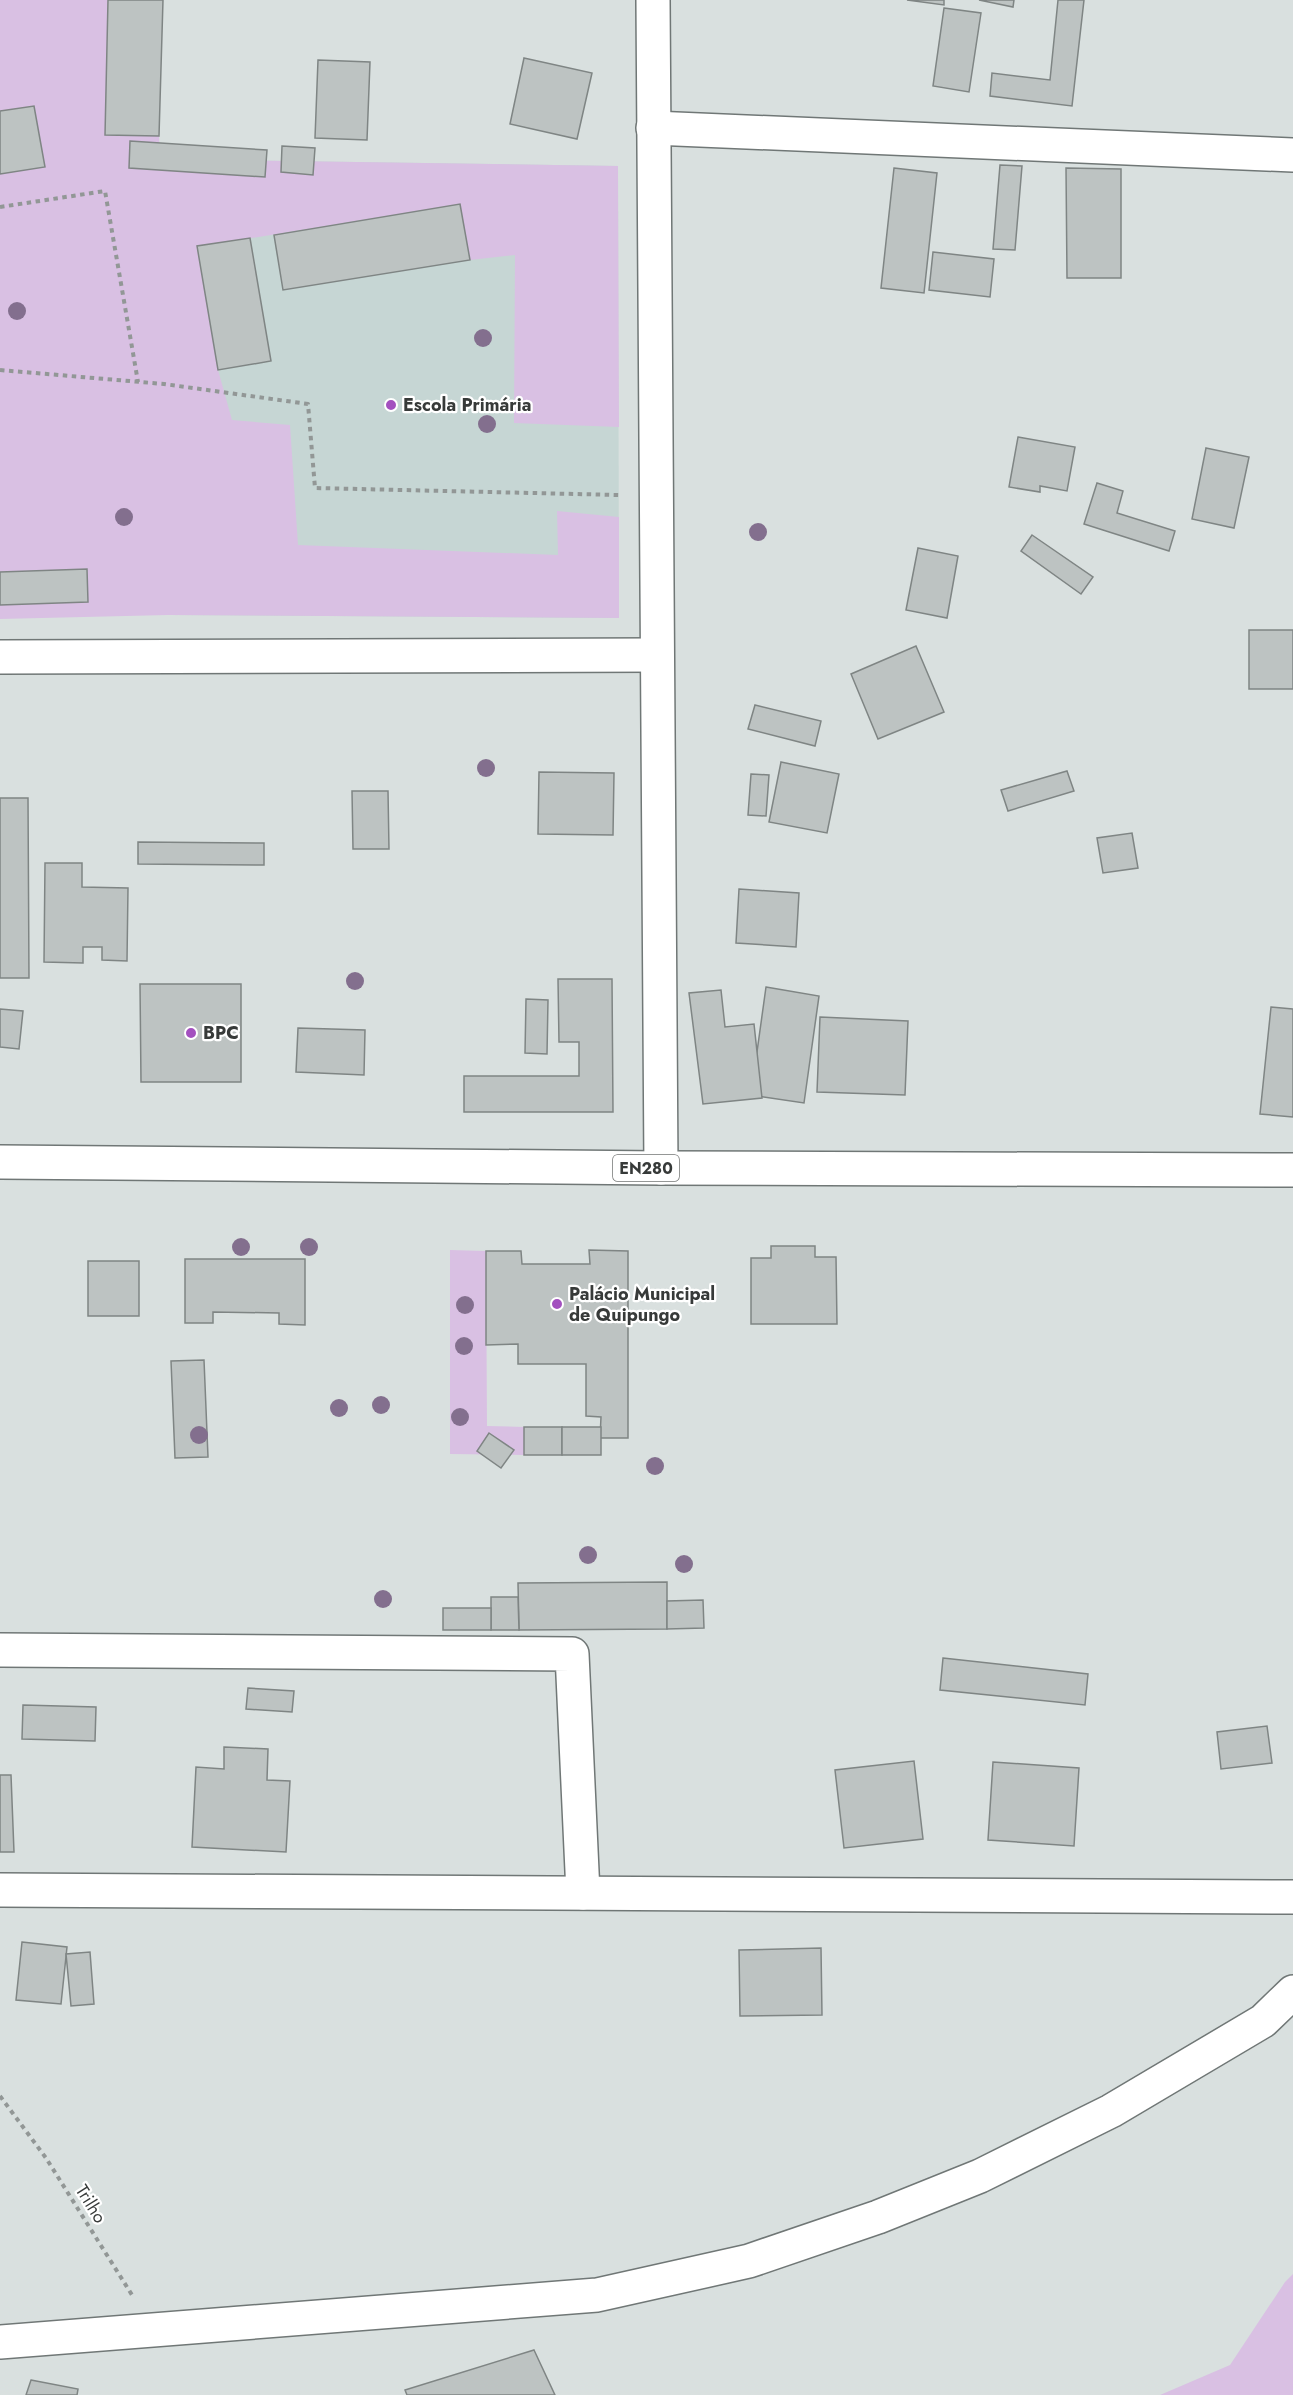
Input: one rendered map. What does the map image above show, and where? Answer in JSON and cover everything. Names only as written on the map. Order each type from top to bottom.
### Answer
[{"type":"street","points":[[653,0],[661,1168]]},
{"type":"street","points":[[653,128],[1293,155]]},
{"type":"street","points":[[0,657],[657,655]]},
{"type":"street","name":"EN280","points":[[0,1162],[661,1168],[1293,1170]]},
{"type":"street","points":[[0,1650],[572,1654],[583,1893]]},
{"type":"street","points":[[0,1890],[1293,1897]]},
{"type":"street","points":[[0,2342],[597,2295],[749,2261],[878,2217],[1000,2166],[1111,2111],[1263,2021],[1293,1992]]},
{"type":"path","points":[[0,207],[105,191],[138,382]]},
{"type":"path","points":[[0,370],[138,382],[308,404],[315,488],[619,495]]},
{"type":"path","name":"Trilho","points":[[0,2096],[46,2157],[154,2329]]},
{"type":"shaded area","points":[[0,0],[108,0],[105,134],[159,136],[160,159],[618,166],[619,427],[514,423],[515,255],[470,260],[460,204],[197,247],[218,370],[232,420],[290,425],[298,545],[558,555],[557,511],[619,517],[619,618],[168,615],[0,619],[0,174],[45,167],[33,106],[0,111]]},
{"type":"shaded area","name":"Escola Primária","points":[[159,159],[618,166],[619,618],[168,615]]},
{"type":"shaded area","points":[[450,1250],[486,1251],[487,1426],[524,1427],[524,1455],[450,1454]]},
{"type":"shaded area","points":[[1293,2274],[1293,2395],[1160,2395],[1230,2365],[1285,2282]]},
{"type":"building","points":[[108,0],[163,0],[159,136],[105,135]]},
{"type":"building","points":[[907,0],[944,0],[944,5]]},
{"type":"building","points":[[979,0],[1014,0],[1013,7]]},
{"type":"building","points":[[1058,0],[1084,0],[1072,106],[990,96],[992,73],[1050,80]]},
{"type":"building","points":[[944,8],[981,13],[969,92],[933,86]]},
{"type":"building","points":[[524,58],[592,73],[577,139],[510,124]]},
{"type":"building","points":[[318,60],[370,62],[367,140],[315,138]]},
{"type":"building","points":[[34,106],[45,167],[0,174],[0,111]]},
{"type":"building","points":[[130,141],[267,150],[265,177],[129,168]]},
{"type":"building","points":[[282,146],[315,148],[313,175],[281,172]]},
{"type":"building","points":[[1000,165],[1022,166],[1015,250],[993,249]]},
{"type":"building","points":[[894,168],[937,173],[924,293],[881,288]]},
{"type":"building","points":[[1066,168],[1121,169],[1121,278],[1067,278]]},
{"type":"building","points":[[460,204],[470,260],[283,290],[274,235]]},
{"type":"building","points":[[250,238],[271,361],[218,370],[197,246]]},
{"type":"building","points":[[933,252],[994,259],[990,297],[929,290]]},
{"type":"building","points":[[1018,437],[1075,447],[1067,491],[1040,486],[1040,492],[1009,487]]},
{"type":"building","points":[[1206,448],[1249,457],[1234,528],[1192,519]]},
{"type":"building","points":[[1097,483],[1123,491],[1117,513],[1175,531],[1169,551],[1084,524]]},
{"type":"building","points":[[1032,535],[1093,577],[1081,594],[1021,551]]},
{"type":"building","points":[[918,548],[958,556],[947,618],[906,610]]},
{"type":"building","points":[[87,569],[88,602],[0,605],[0,572]]},
{"type":"building","points":[[1249,630],[1293,630],[1293,689],[1249,689]]},
{"type":"building","points":[[916,646],[944,712],[878,739],[851,674]]},
{"type":"building","points":[[755,705],[821,721],[815,746],[748,729]]},
{"type":"building","points":[[781,762],[839,774],[827,833],[769,822]]},
{"type":"building","points":[[1067,771],[1074,791],[1008,811],[1001,790]]},
{"type":"building","points":[[539,772],[614,773],[613,835],[538,834]]},
{"type":"building","points":[[751,774],[769,775],[766,816],[748,815]]},
{"type":"building","points":[[352,791],[388,791],[389,849],[353,849]]},
{"type":"building","points":[[0,798],[28,798],[29,978],[0,978]]},
{"type":"building","points":[[1132,833],[1138,868],[1103,873],[1097,838]]},
{"type":"building","points":[[138,842],[264,843],[264,865],[138,864]]},
{"type":"building","points":[[45,863],[82,863],[82,887],[128,888],[127,961],[102,960],[102,947],[83,947],[83,963],[44,962]]},
{"type":"building","points":[[739,889],[799,893],[796,947],[736,943]]},
{"type":"building","points":[[558,979],[612,979],[613,1112],[464,1112],[464,1076],[579,1076],[579,1042],[559,1042]]},
{"type":"building","name":"BPC","points":[[140,984],[241,984],[241,1082],[141,1082]]},
{"type":"building","points":[[766,987],[819,996],[804,1103],[751,1095]]},
{"type":"building","points":[[721,990],[725,1027],[754,1024],[762,1098],[703,1104],[689,993]]},
{"type":"building","points":[[526,999],[548,1000],[547,1054],[525,1053]]},
{"type":"building","points":[[1271,1007],[1293,1009],[1293,1117],[1260,1114]]},
{"type":"building","points":[[0,1009],[23,1011],[19,1049],[0,1047]]},
{"type":"building","points":[[820,1017],[908,1021],[905,1095],[817,1092]]},
{"type":"building","points":[[298,1028],[365,1030],[364,1075],[296,1072]]},
{"type":"building","points":[[771,1246],[815,1246],[815,1257],[836,1257],[837,1324],[751,1324],[751,1258],[771,1258]]},
{"type":"building","name":"Palácio Municipal de Quipungo","points":[[589,1250],[628,1251],[628,1438],[600,1438],[601,1417],[586,1416],[586,1364],[518,1364],[518,1344],[486,1345],[486,1251],[521,1251],[522,1264],[590,1264]]},
{"type":"building","points":[[185,1259],[305,1259],[305,1325],[279,1324],[279,1313],[213,1312],[213,1323],[185,1323]]},
{"type":"building","points":[[88,1261],[139,1261],[139,1316],[88,1316]]},
{"type":"building","points":[[204,1360],[208,1457],[175,1458],[171,1361]]},
{"type":"building","points":[[524,1427],[562,1427],[562,1455],[524,1455]]},
{"type":"building","points":[[562,1427],[601,1427],[601,1455],[562,1455]]},
{"type":"building","points":[[489,1433],[514,1450],[501,1468],[477,1451]]},
{"type":"building","points":[[667,1582],[667,1629],[519,1630],[518,1583]]},
{"type":"building","points":[[491,1597],[518,1597],[519,1630],[491,1630]]},
{"type":"building","points":[[703,1600],[704,1628],[667,1629],[667,1601]]},
{"type":"building","points":[[443,1608],[491,1608],[491,1630],[443,1630]]},
{"type":"building","points":[[943,1658],[1088,1674],[1085,1705],[940,1690]]},
{"type":"building","points":[[248,1688],[294,1691],[292,1712],[246,1709]]},
{"type":"building","points":[[23,1705],[96,1707],[95,1741],[22,1739]]},
{"type":"building","points":[[1267,1726],[1272,1763],[1221,1769],[1217,1732]]},
{"type":"building","points":[[224,1747],[268,1749],[267,1780],[290,1781],[286,1852],[192,1847],[196,1767],[224,1769]]},
{"type":"building","points":[[914,1761],[923,1839],[844,1848],[835,1770]]},
{"type":"building","points":[[993,1762],[1079,1768],[1074,1846],[988,1840]]},
{"type":"building","points":[[0,1775],[11,1775],[14,1852],[0,1852]]},
{"type":"building","points":[[22,1942],[67,1947],[61,2004],[16,2000]]},
{"type":"building","points":[[821,1948],[822,2015],[740,2016],[739,1950]]},
{"type":"building","points":[[90,1952],[94,2004],[71,2006],[66,1954]]},
{"type":"building","points":[[534,2350],[555,2395],[407,2395],[405,2390]]},
{"type":"building","points":[[31,2380],[78,2389],[77,2395],[26,2395]]},
{"type":"place","name":"Escola Primária","points":[[391,405]]},
{"type":"place","name":"BPC","points":[[191,1033]]},
{"type":"place","name":"Palácio Municipal de Quipungo","points":[[557,1304]]}]
